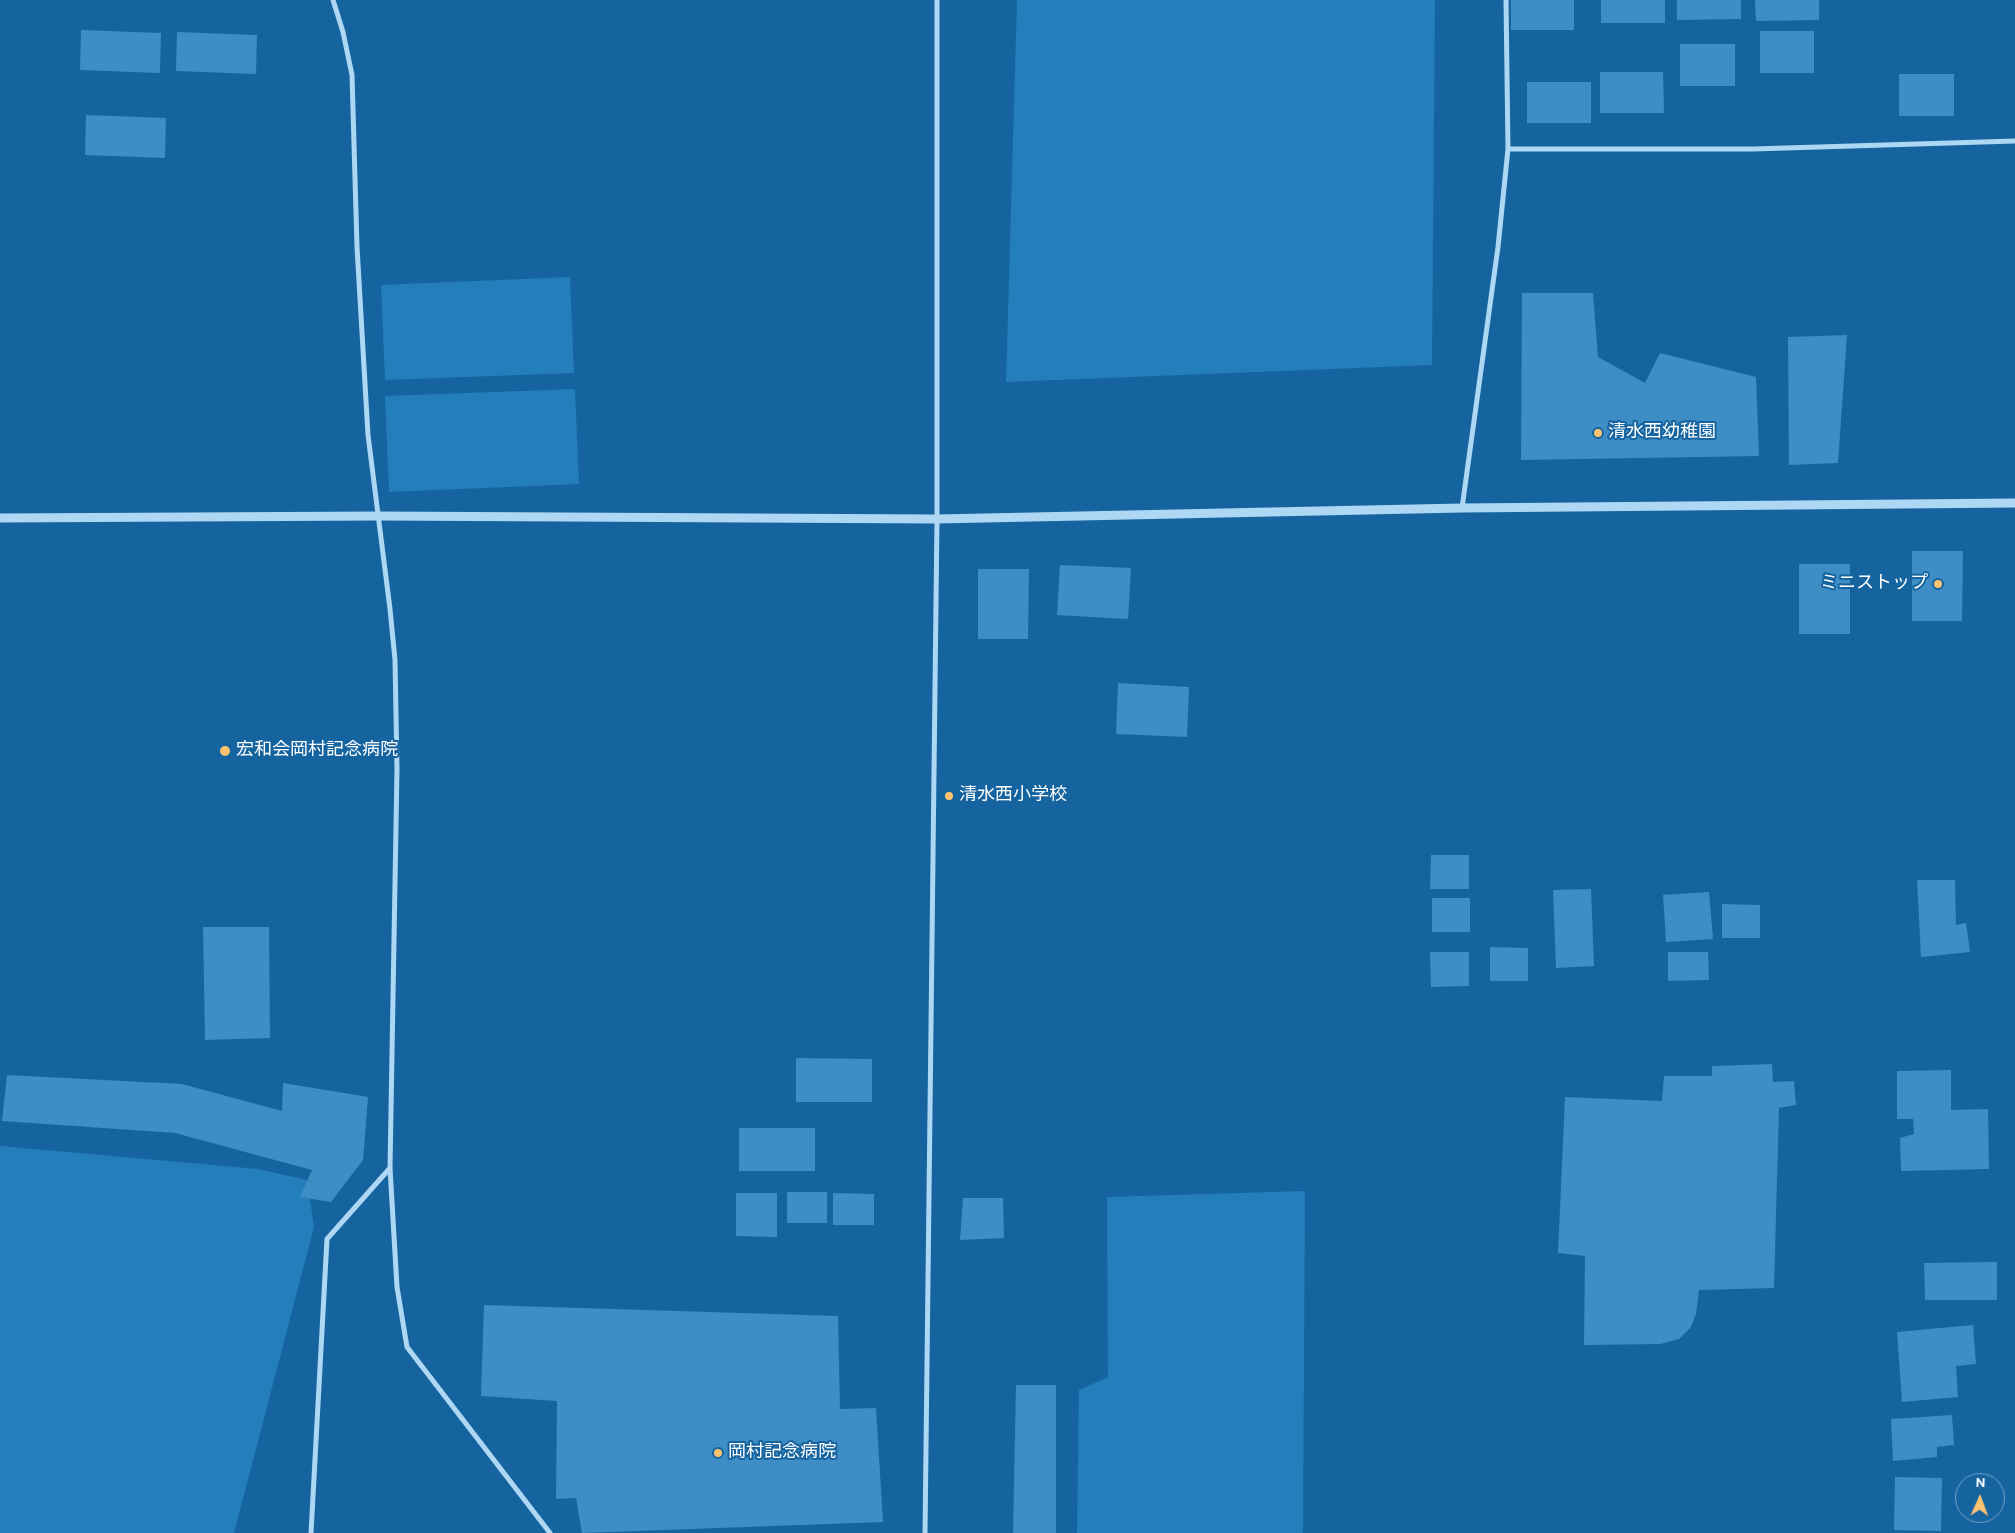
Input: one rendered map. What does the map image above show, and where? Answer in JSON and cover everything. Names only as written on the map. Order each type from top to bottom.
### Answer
[{"type":"street","points":[[332,0],[343,32],[352,75],[357,247],[368,435],[394,651],[397,769],[390,1168],[397,1287],[407,1347],[550,1533]]},
{"type":"street","points":[[925,1533],[938,518],[937,0]]},
{"type":"street","points":[[1462,508],[1497,257],[1508,149],[1506,0]]},
{"type":"street","points":[[1508,149],[1753,149],[2015,141]]},
{"type":"street","points":[[0,518],[378,516],[938,518],[1462,508],[2015,503]]},
{"type":"street","points":[[311,1533],[327,1239],[390,1168]]},
{"type":"shaded area","points":[[1017,0],[1435,0],[1432,365],[1006,382]]},
{"type":"shaded area","points":[[570,277],[574,373],[385,380],[381,285]]},
{"type":"shaded area","points":[[575,389],[579,484],[389,492],[385,396]]},
{"type":"shaded area","points":[[0,1146],[258,1169],[307,1180],[314,1227],[234,1533],[0,1533]]},
{"type":"shaded area","points":[[1305,1191],[1303,1533],[1077,1533],[1079,1390],[1108,1377],[1107,1197]]},
{"type":"building","points":[[1511,0],[1574,0],[1574,30],[1511,30]]},
{"type":"building","points":[[1601,0],[1665,0],[1665,23],[1601,23]]},
{"type":"building","points":[[1677,0],[1741,0],[1741,19],[1677,20]]},
{"type":"building","points":[[1755,0],[1819,0],[1819,20],[1756,21]]},
{"type":"building","points":[[81,30],[161,33],[160,73],[80,70]]},
{"type":"building","points":[[1760,31],[1814,31],[1814,73],[1760,73]]},
{"type":"building","points":[[177,32],[257,35],[256,74],[176,71]]},
{"type":"building","points":[[1680,44],[1735,44],[1735,86],[1680,86]]},
{"type":"building","points":[[1600,72],[1663,72],[1664,113],[1600,113]]},
{"type":"building","points":[[1899,74],[1954,74],[1954,116],[1899,116]]},
{"type":"building","points":[[1527,82],[1591,82],[1591,123],[1527,123]]},
{"type":"building","points":[[86,115],[166,118],[165,158],[85,155]]},
{"type":"building","points":[[1522,293],[1593,293],[1598,357],[1645,383],[1660,353],[1756,377],[1759,456],[1521,460]]},
{"type":"building","points":[[1847,335],[1838,463],[1789,465],[1788,337]]},
{"type":"building","points":[[1912,551],[1963,551],[1962,621],[1912,621]]},
{"type":"building","points":[[1799,564],[1850,564],[1850,634],[1799,634]]},
{"type":"building","points":[[1060,565],[1131,568],[1128,619],[1057,615]]},
{"type":"building","points":[[978,569],[1029,569],[1028,639],[978,639]]},
{"type":"building","points":[[1118,683],[1189,687],[1187,737],[1116,734]]},
{"type":"building","points":[[1431,855],[1469,855],[1469,889],[1430,889]]},
{"type":"building","points":[[1917,880],[1955,880],[1956,925],[1966,923],[1970,952],[1921,957]]},
{"type":"building","points":[[1591,889],[1594,966],[1556,968],[1553,890]]},
{"type":"building","points":[[1709,892],[1713,939],[1666,942],[1663,895]]},
{"type":"building","points":[[1432,898],[1470,898],[1470,932],[1432,932]]},
{"type":"building","points":[[1722,904],[1760,905],[1760,938],[1722,938]]},
{"type":"building","points":[[203,927],[269,927],[270,1038],[205,1040]]},
{"type":"building","points":[[1490,947],[1528,948],[1528,981],[1490,981]]},
{"type":"building","points":[[1430,952],[1469,952],[1469,986],[1431,987]]},
{"type":"building","points":[[1668,952],[1708,952],[1709,980],[1668,981]]},
{"type":"building","points":[[796,1058],[872,1059],[872,1102],[796,1102]]},
{"type":"building","points":[[1772,1064],[1773,1082],[1794,1081],[1796,1105],[1779,1108],[1774,1288],[1699,1290],[1696,1314],[1691,1327],[1679,1339],[1660,1344],[1584,1345],[1585,1256],[1558,1253],[1565,1097],[1662,1101],[1664,1076],[1712,1076],[1712,1066]]},
{"type":"building","points":[[1951,1070],[1951,1110],[1988,1109],[1989,1169],[1901,1171],[1900,1138],[1914,1134],[1913,1119],[1897,1119],[1897,1071]]},
{"type":"building","points":[[7,1075],[182,1084],[282,1111],[283,1083],[368,1097],[363,1160],[331,1202],[300,1197],[312,1170],[175,1133],[2,1121]]},
{"type":"building","points":[[739,1128],[815,1128],[815,1171],[739,1171]]},
{"type":"building","points":[[787,1192],[827,1192],[827,1223],[787,1223]]},
{"type":"building","points":[[736,1193],[777,1193],[777,1237],[736,1236]]},
{"type":"building","points":[[833,1193],[874,1194],[874,1225],[833,1225]]},
{"type":"building","points":[[963,1198],[1003,1198],[1004,1238],[960,1240]]},
{"type":"building","points":[[1997,1262],[1997,1300],[1925,1300],[1924,1263]]},
{"type":"building","name":"岡村記念病院","points":[[484,1305],[838,1316],[840,1409],[876,1408],[883,1522],[582,1533],[576,1498],[556,1499],[557,1401],[481,1396]]},
{"type":"building","points":[[1973,1325],[1976,1364],[1956,1366],[1958,1397],[1902,1402],[1897,1332]]},
{"type":"building","points":[[1016,1385],[1056,1385],[1056,1533],[1013,1533]]},
{"type":"building","points":[[1952,1415],[1954,1445],[1937,1447],[1937,1457],[1893,1461],[1891,1419]]},
{"type":"building","points":[[1895,1477],[1942,1478],[1941,1531],[1894,1530]]},
{"type":"place","name":"清水西幼稚園","points":[[1598,433]]},
{"type":"place","name":"ミニストップ","points":[[1938,584]]},
{"type":"place","name":"宏和会岡村記念病院","points":[[225,751]]},
{"type":"place","name":"清水西小学校","points":[[949,796]]},
{"type":"place","name":"岡村記念病院","points":[[718,1453]]}]
